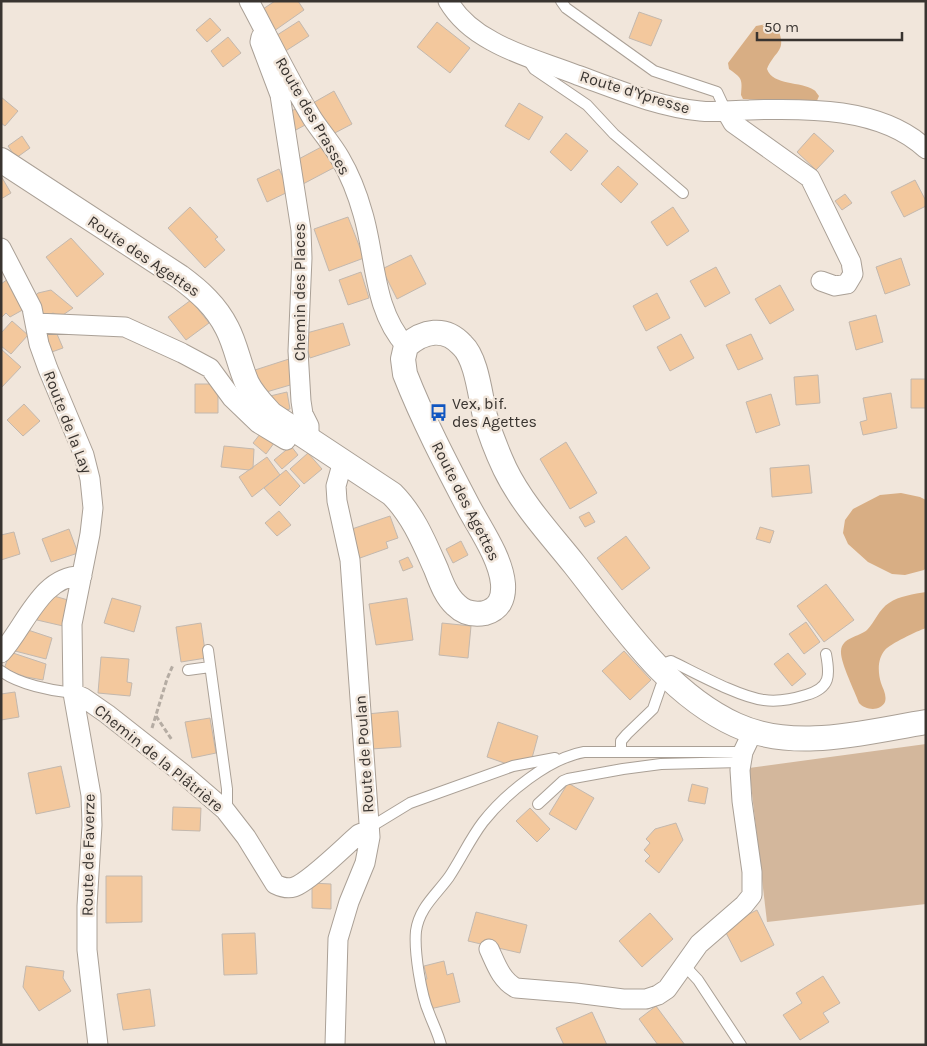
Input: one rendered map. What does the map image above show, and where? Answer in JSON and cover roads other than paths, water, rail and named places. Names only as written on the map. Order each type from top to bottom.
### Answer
[{"type":"street","name":"Route des Prasses","points":[[249,1],[312,118],[340,159],[350,178],[363,215],[378,289],[386,315],[393,331],[406,346]]},
{"type":"street","name":"Route d'Ypresse","points":[[448,1],[463,20],[493,42],[527,57],[624,92],[668,105],[700,111],[790,109],[858,115],[888,125],[926,149]]},
{"type":"street","name":"Chemin des Places","points":[[266,33],[261,37],[260,42],[280,95],[301,230],[302,258],[298,351],[301,401],[309,432],[296,439]]},
{"type":"street","points":[[726,111],[733,123],[810,178],[819,194],[851,262],[853,274],[847,284],[835,286],[821,280]]},
{"type":"street","name":"Route des Agettes","points":[[1,160],[180,277],[204,295],[226,326],[244,376],[259,402],[296,439],[343,461],[392,494],[404,506],[422,538],[443,585],[456,605],[465,612],[482,613],[492,610],[500,603],[503,594],[503,583],[498,564],[412,392],[405,374],[403,359],[406,346]]},
{"type":"street","name":"Route de la Lay","points":[[1,248],[25,292],[36,323],[42,353],[84,455],[90,479],[93,508],[82,576]]},
{"type":"street","points":[[36,323],[125,327],[210,368],[232,398],[258,423],[296,439]]},
{"type":"street","points":[[406,346],[419,336],[429,332],[441,332],[452,336],[467,350],[474,369],[490,433],[515,486],[546,529],[625,628],[663,671],[705,707],[736,725],[746,749],[742,801],[753,883],[752,895],[744,905],[700,944],[667,989],[658,995],[646,999],[623,999],[516,988],[510,985],[502,976],[489,950]]},
{"type":"street","name":"Route de Poulan","points":[[335,1045],[338,939],[349,902],[365,863],[370,837],[350,560],[337,501],[336,486],[343,461]]},
{"type":"street","points":[[1,653],[45,591],[62,579],[82,576]]},
{"type":"street","name":"Route de Faverze","points":[[82,576],[72,624],[73,693],[91,795],[92,825],[86,950],[98,1045]]},
{"type":"street","name":"Chemin de la Plâtrière","points":[[73,693],[84,698],[107,714],[182,773],[225,810],[246,837],[275,884],[284,888],[295,887],[359,834],[369,829]]},
{"type":"street","points":[[746,749],[782,737],[825,738],[926,722]]},
{"type":"lane","points":[[561,1],[566,8],[654,71],[718,92],[726,111]]},
{"type":"lane","points":[[527,57],[534,69],[587,105],[614,134],[682,193]]},
{"type":"lane","points":[[208,650],[227,789],[225,810]]},
{"type":"lane","points":[[621,752],[622,741],[626,734],[654,709],[663,671],[671,661],[737,692],[762,700],[777,701],[819,691],[825,685],[830,672],[826,654]]},
{"type":"lane","points":[[188,670],[210,668]]},
{"type":"lane","points":[[1,671],[16,679],[54,690],[73,693]]},
{"type":"lane","points":[[441,1045],[420,988],[416,941],[420,917],[429,900],[449,877],[484,821],[512,792],[546,767],[570,754],[584,752],[746,749]]},
{"type":"lane","points":[[538,804],[563,781],[577,777],[746,749]]},
{"type":"lane","points":[[369,829],[410,802],[513,766],[555,757],[558,760]]},
{"type":"lane","points":[[684,965],[698,980],[741,1045]]},
{"type":"place","name":"Vex, bif. des Agettes","points":[[438,412]]}]
